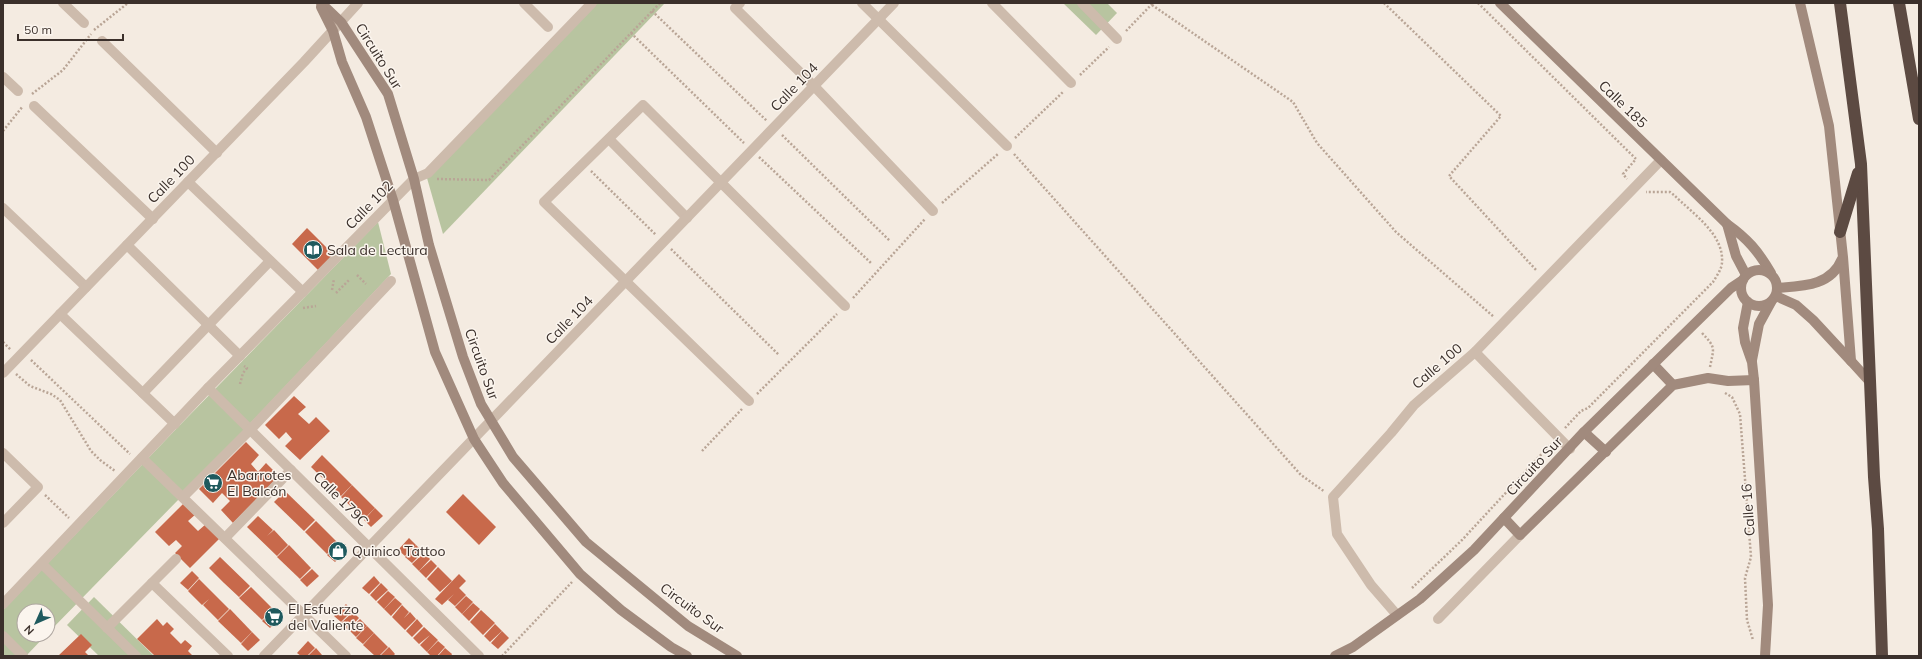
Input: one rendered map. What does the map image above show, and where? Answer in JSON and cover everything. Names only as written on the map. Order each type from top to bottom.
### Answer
[{"type":"highway","points":[[1840,3],[1861,164],[1878,529],[1882,656]]},
{"type":"highway","points":[[1899,3],[1919,119]]},
{"type":"highway","points":[[1840,232],[1861,164]]},
{"type":"street","points":[[63,3],[84,23]]},
{"type":"street","name":"Circuito Sur","points":[[320,3],[341,22],[388,94],[414,179],[429,245],[463,357],[481,404],[513,457],[586,542],[688,626],[736,656]]},
{"type":"street","name":"Circuito Sur","points":[[320,3],[333,31],[342,62],[366,117],[393,200],[435,352],[474,439],[503,483],[580,574],[621,610],[671,647],[687,656]]},
{"type":"street","name":"Calle 100","points":[[6,370],[153,219],[358,3]]},
{"type":"street","points":[[524,3],[548,27]]},
{"type":"street","name":"Calle 102","points":[[3,604],[208,388],[241,359],[303,292],[414,179],[428,173],[592,3]]},
{"type":"street","points":[[740,3],[735,8],[814,86],[933,211]]},
{"type":"street","points":[[862,3],[1007,146]]},
{"type":"street","name":"Calle 104","points":[[264,656],[894,3]]},
{"type":"street","points":[[992,3],[1071,83]]},
{"type":"street","points":[[1082,3],[1117,39]]},
{"type":"street","name":"Calle 185","points":[[1500,3],[1727,224],[1751,243],[1761,255],[1771,273]]},
{"type":"street","points":[[1800,3],[1829,126],[1843,258],[1851,361]]},
{"type":"street","points":[[102,41],[216,152]]},
{"type":"street","points":[[3,77],[18,91]]},
{"type":"street","points":[[749,401],[544,202],[609,139],[642,104],[845,306]]},
{"type":"street","points":[[34,106],[153,219]]},
{"type":"street","points":[[609,139],[687,218]]},
{"type":"street","name":"Calle 100","points":[[1333,497],[1391,433],[1414,405],[1474,352],[1661,160]]},
{"type":"street","points":[[188,182],[303,292]]},
{"type":"street","points":[[3,208],[86,287]]},
{"type":"street","points":[[1727,224],[1736,256],[1745,277]]},
{"type":"street","points":[[127,245],[209,325],[241,359]]},
{"type":"street","points":[[1775,295],[1776,280],[1771,273],[1763,270],[1754,270],[1745,277],[1741,288],[1743,296],[1748,302],[1759,306],[1775,295],[1810,286],[1824,280],[1838,269],[1843,258]]},
{"type":"street","points":[[143,393],[270,261]]},
{"type":"street","name":"Circuito Sur","points":[[1335,656],[1353,647],[1420,599],[1474,550],[1570,449],[1584,432],[1731,288],[1745,277]]},
{"type":"street","points":[[184,497],[251,429],[391,281]]},
{"type":"street","points":[[1775,295],[1796,304],[1813,320],[1870,382]]},
{"type":"street","name":"Calle 16","points":[[1752,362],[1759,324],[1775,295]]},
{"type":"street","name":"Calle 16","points":[[1748,302],[1744,328],[1745,342],[1752,362],[1754,380],[1768,605],[1765,656]]},
{"type":"street","points":[[60,314],[143,393],[171,427]]},
{"type":"street","points":[[1474,352],[1570,449]]},
{"type":"street","points":[[1653,364],[1672,385]]},
{"type":"street","points":[[1438,619],[1520,535],[1606,452],[1672,385],[1708,378],[1728,381],[1754,380]]},
{"type":"street","name":"Calle 179C","points":[[208,388],[479,656]]},
{"type":"street","points":[[1584,432],[1606,452]]},
{"type":"street","points":[[3,453],[38,487],[3,523]]},
{"type":"street","points":[[140,460],[184,497],[346,656]]},
{"type":"street","points":[[225,538],[291,470]]},
{"type":"street","points":[[1333,497],[1337,534],[1371,585],[1397,615]]},
{"type":"street","points":[[1504,518],[1520,535]]},
{"type":"street","points":[[108,628],[176,558]]},
{"type":"street","points":[[42,564],[136,656]]},
{"type":"street","points":[[152,583],[228,656]]},
{"type":"street","points":[[3,636],[24,656]]},
{"type":"path","points":[[3,131],[32,94],[63,70],[92,32],[128,3]]},
{"type":"path","points":[[435,178],[441,180],[489,180],[660,3]]},
{"type":"path","points":[[1384,3],[1500,116],[1449,176],[1544,279]]},
{"type":"path","points":[[1478,3],[1636,159],[1623,174]]},
{"type":"path","points":[[1152,5],[1293,102],[1317,143],[1396,232],[1501,323]]},
{"type":"path","points":[[702,451],[749,401],[845,306],[933,211],[1007,146],[1301,475],[1333,497]]},
{"type":"path","points":[[584,164],[779,355]]},
{"type":"path","points":[[1412,588],[1462,540],[1581,411],[1588,408],[1713,282],[1722,264],[1714,235],[1670,192],[1642,194]]},
{"type":"path","points":[[357,275],[366,284]]},
{"type":"path","points":[[332,290],[334,279]]},
{"type":"path","points":[[336,293],[350,279]]},
{"type":"path","points":[[1683,313],[1712,345],[1713,350],[1708,378]]},
{"type":"path","points":[[23,352],[140,460]]},
{"type":"path","points":[[240,384],[243,373],[247,368],[241,359]]},
{"type":"path","points":[[6,370],[30,386],[60,400],[91,450],[108,467],[124,476]]},
{"type":"path","points":[[1718,389],[1732,397],[1740,414],[1751,557],[1744,578],[1746,613],[1754,639],[1753,644]]},
{"type":"path","points":[[38,487],[78,526]]},
{"type":"path","points":[[502,656],[580,574]]},
{"type":"green space","points":[[597,3],[665,3],[443,234],[427,178]]},
{"type":"green space","points":[[1063,3],[1107,3],[1117,13],[1096,35]]},
{"type":"green space","points":[[378,222],[391,274],[179,499],[56,625],[56,603],[16,603],[16,643],[38,643],[26,656],[3,656],[3,610],[178,427]]},
{"type":"green space","points":[[94,597],[154,656],[99,656],[67,625]]},
{"type":"building","name":"Sala de Lectura","points":[[307,228],[334,255],[319,271],[292,244]]},
{"type":"building","points":[[294,396],[306,407],[298,414],[309,424],[316,417],[330,431],[300,460],[285,446],[292,439],[286,432],[279,439],[265,425]]},
{"type":"building","points":[[246,442],[259,455],[251,464],[258,472],[266,463],[279,476],[233,523],[221,510],[230,501],[222,493],[213,503],[199,489]]},
{"type":"building","points":[[322,455],[352,485],[341,496],[311,467]]},
{"type":"building","points":[[352,485],[375,508],[364,519],[341,497]]},
{"type":"building","points":[[285,491],[315,520],[304,531],[274,502]]},
{"type":"building","points":[[463,494],[496,527],[479,545],[446,512]]},
{"type":"building","points":[[184,503],[196,514],[188,521],[198,531],[206,524],[220,538],[190,568],[175,553],[182,546],[176,540],[169,546],[155,532]]},
{"type":"building","points":[[375,508],[383,516],[371,527],[364,520]]},
{"type":"building","points":[[258,516],[273,530],[267,536],[274,530],[288,545],[277,556],[247,527]]},
{"type":"building","points":[[316,521],[338,543],[327,554],[305,532]]},
{"type":"building","points":[[409,538],[416,545],[405,556],[398,550]]},
{"type":"building","points":[[339,544],[346,551],[335,562],[327,555]]},
{"type":"building","points":[[289,545],[311,568],[300,579],[277,557]]},
{"type":"building","points":[[416,545],[423,552],[412,563],[405,557]]},
{"type":"building","points":[[424,553],[430,559],[419,571],[412,564]]},
{"type":"building","points":[[220,557],[250,586],[239,597],[209,568]]},
{"type":"building","points":[[431,560],[437,566],[426,578],[419,571]]},
{"type":"building","points":[[438,567],[452,581],[440,592],[427,579]]},
{"type":"building","points":[[312,569],[319,576],[307,587],[300,580]]},
{"type":"building","points":[[192,571],[199,578],[188,590],[180,583]]},
{"type":"building","points":[[459,574],[466,581],[459,588],[466,595],[455,606],[448,600],[454,594],[442,605],[435,599]]},
{"type":"building","points":[[374,576],[380,583],[369,594],[362,588]]},
{"type":"building","points":[[199,579],[229,609],[218,620],[203,605],[209,599],[202,605],[188,591]]},
{"type":"building","points":[[381,583],[388,590],[376,601],[370,595]]},
{"type":"building","points":[[251,587],[273,609],[262,620],[239,598]]},
{"type":"building","points":[[388,591],[395,597],[384,609],[377,602]]},
{"type":"building","points":[[466,596],[473,602],[462,614],[455,607]]},
{"type":"building","points":[[395,598],[402,604],[391,616],[384,609]]},
{"type":"building","points":[[473,603],[480,609],[469,621],[462,614]]},
{"type":"building","points":[[346,604],[352,611],[341,622],[334,616]]},
{"type":"building","points":[[402,605],[409,612],[404,618],[410,612],[416,619],[405,630],[392,617]]},
{"type":"building","points":[[230,609],[252,632],[241,643],[218,621]]},
{"type":"building","points":[[273,610],[281,617],[270,628],[262,621]]},
{"type":"building","points":[[481,610],[495,623],[483,635],[470,622]]},
{"type":"building","points":[[353,612],[359,618],[348,630],[341,623]]},
{"type":"building","points":[[157,619],[163,626],[167,622],[174,629],[170,633],[181,644],[185,640],[192,646],[188,651],[193,656],[155,656],[137,639]]},
{"type":"building","points":[[360,619],[367,626],[356,637],[349,630]]},
{"type":"building","points":[[417,619],[423,626],[412,637],[406,631]]},
{"type":"building","points":[[495,624],[502,631],[490,642],[484,636]]},
{"type":"building","points":[[367,626],[374,633],[363,644],[356,638]]},
{"type":"building","points":[[424,627],[438,640],[427,652],[420,645],[430,635],[419,644],[413,638]]},
{"type":"building","points":[[502,631],[509,638],[498,649],[491,643]]},
{"type":"building","points":[[252,632],[260,640],[248,651],[241,644]]},
{"type":"building","points":[[374,633],[388,647],[379,656],[375,656],[363,645]]},
{"type":"building","points":[[81,634],[92,645],[85,652],[89,656],[58,656]]},
{"type":"building","points":[[308,641],[315,648],[307,656],[301,656],[297,653]]},
{"type":"building","points":[[438,641],[445,647],[437,656],[431,656],[427,652]]},
{"type":"building","points":[[389,647],[395,654],[393,656],[380,656]]},
{"type":"building","points":[[316,648],[322,655],[308,656]]},
{"type":"building","points":[[445,648],[452,654],[451,656],[438,656]]},
{"type":"place","name":"Sala de Lectura","points":[[313,250]]},
{"type":"place","name":"Abarrotes El Balcón","points":[[213,483]]},
{"type":"place","name":"Quinico Tattoo","points":[[338,551]]},
{"type":"place","name":"El Esfuerzo del Valiente","points":[[274,617]]}]
